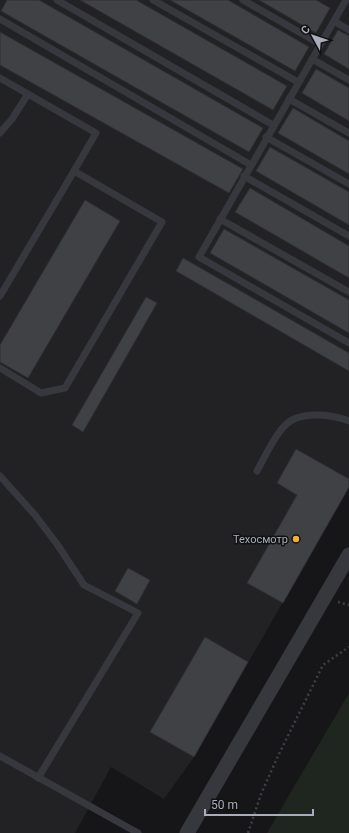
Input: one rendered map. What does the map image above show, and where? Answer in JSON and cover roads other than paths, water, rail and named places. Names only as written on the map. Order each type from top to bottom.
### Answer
[{"type":"street","points":[[188,833],[349,554]]},
{"type":"lane","points":[[57,0],[273,125]]},
{"type":"lane","points":[[153,0],[298,82]]},
{"type":"lane","points":[[243,0],[320,44]]},
{"type":"lane","points":[[343,1],[334,21],[266,137],[199,257],[349,344]]},
{"type":"lane","points":[[0,19],[251,165]]},
{"type":"lane","points":[[334,21],[349,30]]},
{"type":"lane","points":[[312,58],[349,80]]},
{"type":"lane","points":[[0,78],[96,133],[0,296]]},
{"type":"lane","points":[[0,133],[12,119],[28,94]]},
{"type":"lane","points":[[289,98],[349,133]]},
{"type":"lane","points":[[266,137],[349,184]]},
{"type":"lane","points":[[0,368],[41,393],[65,388],[162,222],[74,171]]},
{"type":"lane","points":[[244,176],[349,236]]},
{"type":"lane","points":[[220,219],[349,292]]},
{"type":"lane","points":[[257,471],[281,430],[290,421],[304,415],[322,415],[349,421]]},
{"type":"lane","points":[[0,476],[35,515],[57,544],[84,585],[138,613],[38,778]]},
{"type":"lane","points":[[0,756],[138,833]]},
{"type":"place","name":"Техосмотр","points":[[296,539]]}]
